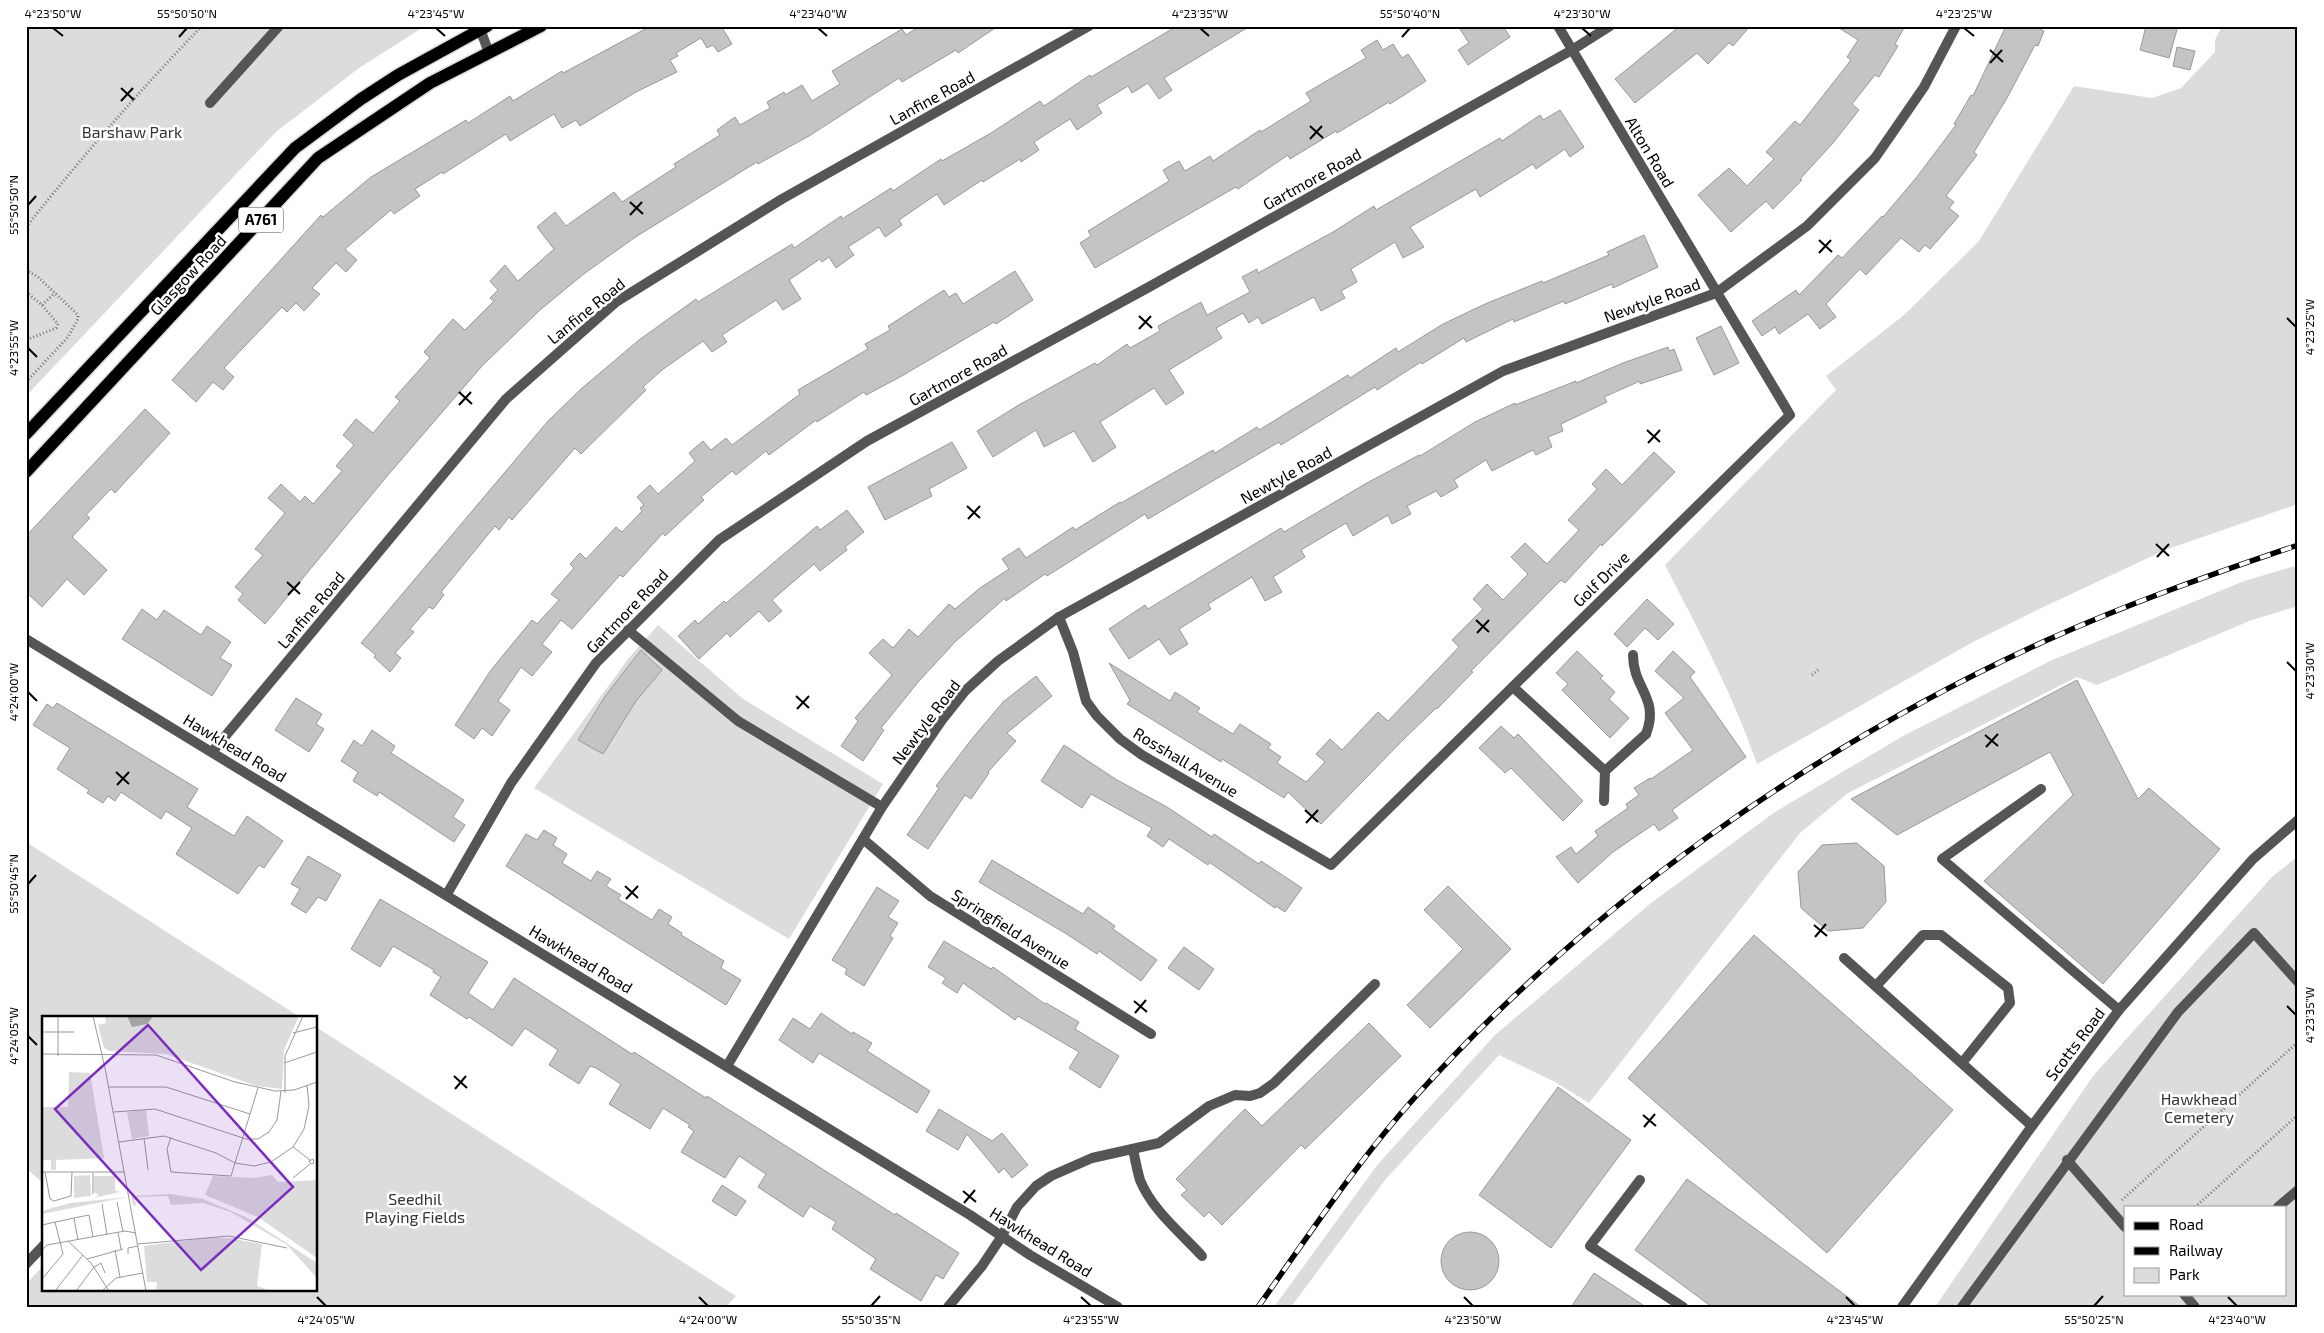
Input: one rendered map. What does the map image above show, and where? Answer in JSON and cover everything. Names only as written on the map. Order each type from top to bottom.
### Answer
[{"type":"main road","name":"Glasgow Road","points":[[26,472],[318,158],[430,83],[541,26]]},
{"type":"main road","name":"Glasgow Road","points":[[26,434],[295,148],[361,99],[398,75],[482,28]]},
{"type":"street","points":[[210,103],[279,26]]},
{"type":"street","name":"Lanfine Road","points":[[212,752],[506,399],[616,302],[782,198],[1090,26]]},
{"type":"street","name":"Alton Road","points":[[1558,26],[1716,293]]},
{"type":"street","name":"Gartmore Road","points":[[447,894],[511,783],[596,663],[719,540],[867,441],[1149,287],[1572,50],[1610,26]]},
{"type":"street","name":"Newtyle Road","points":[[727,1066],[882,807],[942,720],[966,690],[998,661],[1059,617],[1503,371],[1716,293],[1807,226],[1875,158],[1924,87],[1956,26]]},
{"type":"street","points":[[482,28],[489,53]]},
{"type":"street","name":"Golf Drive","points":[[1331,865],[1790,415],[1716,293]]},
{"type":"street","name":"Rosshall Avenue","points":[[1059,617],[1072,652],[1086,701],[1097,716],[1120,739],[1142,754],[1331,865]]},
{"type":"street","points":[[628,630],[738,721],[882,807]]},
{"type":"street","name":"Hawkhead Road","points":[[26,639],[447,894],[1030,1255],[1118,1307]]},
{"type":"street","points":[[1604,801],[1606,771],[1646,734],[1651,714],[1649,700],[1636,678],[1633,656]]},
{"type":"street","points":[[1513,687],[1606,771]]},
{"type":"street","points":[[2041,789],[1942,859],[2119,1010]]},
{"type":"street","name":"Scotts Road","points":[[1902,1307],[2032,1126],[2119,1010],[2253,859],[2298,820]]},
{"type":"street","name":"Springfield Avenue","points":[[863,840],[930,896],[1151,1034]]},
{"type":"street","points":[[1963,1306],[2067,1160],[2178,1012],[2254,933],[2298,982]]},
{"type":"street","points":[[1876,986],[1923,935],[1941,935],[2008,988],[2010,1003],[1962,1063]]},
{"type":"street","points":[[1844,958],[2032,1126]]},
{"type":"street","points":[[949,1306],[982,1266],[1002,1236],[1017,1207],[1026,1196],[1051,1176],[1092,1158],[1159,1143],[1209,1106],[1222,1099],[1260,1093],[1274,1083],[1375,984]]},
{"type":"street","points":[[1133,1149],[1140,1180],[1148,1196],[1202,1256]]},
{"type":"street","points":[[2067,1160],[2124,1226]]},
{"type":"street","points":[[1640,1180],[1590,1246],[1683,1307]]},
{"type":"street","points":[[2279,1206],[2298,1190]]},
{"type":"street","points":[[26,1264],[42,1246]]},
{"type":"street","points":[[2186,1296],[2195,1307]]},
{"type":"path","points":[[26,227],[147,83],[202,26]]},
{"type":"path","points":[[26,270],[38,277],[78,315],[78,319],[68,337],[26,382]]},
{"type":"path","points":[[26,292],[42,305],[58,324],[56,328],[26,340]]},
{"type":"path","points":[[42,305],[54,293]]},
{"type":"path","points":[[1812,675],[1818,670]]},
{"type":"path","points":[[2111,1210],[2298,1042]]},
{"type":"path","points":[[2196,1206],[2298,1115]]},
{"type":"green space","name":"Barshaw Park","points":[[26,26],[425,26],[359,68],[276,132],[26,396]]},
{"type":"green space","points":[[2222,26],[2298,26],[2298,504],[2165,550],[2035,611],[1973,642],[1757,764],[1726,688],[1665,565],[1836,390],[1826,376],[1904,315],[1979,241],[2074,86],[2152,98],[2181,88],[2215,52],[2215,40]]},
{"type":"green space","points":[[2298,565],[2298,606],[2252,620],[2097,685],[2077,677],[1848,793],[1800,833],[1589,1103],[1555,1082],[1499,1055],[1385,1180],[1291,1307],[1274,1307],[1378,1164],[1495,1035],[1651,903],[1775,812],[1903,736],[2050,661],[2244,581]]},
{"type":"green space","points":[[658,625],[743,699],[883,784],[789,939],[534,788],[628,659]]},
{"type":"green space","points":[[26,842],[298,1016],[42,1016],[42,1182],[26,1168]]},
{"type":"green space","name":"Hawkhead Cemetery","points":[[2298,856],[2298,1307],[1935,1307],[2093,1076],[2272,877]]},
{"type":"green space","name":"Seedhil Playing Fields","points":[[318,1028],[736,1296],[726,1307],[26,1307],[26,1284],[42,1267],[42,1290],[318,1290]]},
{"type":"building","points":[[651,26],[721,26],[732,44],[718,52],[713,45],[707,48],[701,38],[676,53],[678,56],[670,60],[677,72],[636,92],[580,126],[576,120],[562,128],[554,114],[510,141],[506,134],[443,174],[442,172],[415,189],[420,196],[394,214],[391,210],[345,249],[357,260],[346,272],[336,263],[312,288],[320,294],[304,311],[296,303],[287,312],[282,307],[224,368],[234,377],[223,390],[213,382],[196,402],[172,380],[321,215],[323,217],[371,177],[466,120],[468,123],[510,96],[513,101],[562,71],[563,73]]},
{"type":"building","points":[[920,26],[998,26],[958,53],[956,50],[902,82],[899,78],[809,136],[758,164],[757,162],[637,236],[585,273],[540,310],[482,366],[388,475],[265,624],[238,600],[243,594],[235,587],[263,555],[255,549],[285,513],[268,498],[281,484],[300,502],[305,496],[313,504],[342,471],[336,466],[354,445],[343,435],[356,419],[373,433],[400,401],[395,397],[430,358],[424,352],[453,319],[465,330],[494,301],[490,298],[498,290],[490,281],[505,265],[518,281],[554,249],[537,227],[555,212],[566,226],[614,192],[622,202],[676,167],[674,164],[720,135],[717,130],[735,117],[740,125],[770,108],[767,102],[784,92],[785,95],[802,85],[812,101],[840,84],[832,71],[902,29],[906,35]]},
{"type":"building","points":[[1177,26],[1250,26],[1164,78],[1172,90],[1159,99],[1148,83],[1132,93],[1128,86],[1097,105],[1102,113],[1077,130],[1070,119],[1034,142],[1039,150],[1021,162],[1020,159],[983,182],[982,180],[944,205],[937,194],[899,220],[902,225],[885,237],[879,227],[848,247],[854,255],[836,268],[829,257],[822,262],[820,259],[789,280],[801,299],[783,310],[776,300],[722,335],[727,342],[712,352],[703,341],[662,370],[643,387],[646,390],[581,454],[575,448],[512,520],[509,517],[499,530],[495,526],[441,592],[444,595],[433,609],[429,607],[410,629],[414,632],[395,653],[401,658],[390,672],[374,657],[376,655],[361,643],[548,421],[581,389],[639,340],[696,299],[698,302],[792,244],[794,248],[841,216],[842,219],[891,188],[893,191],[941,159],[942,161],[991,133],[1040,101],[1044,106],[1090,75],[1091,77]]},
{"type":"building","points":[[1458,26],[1503,26],[1510,37],[1468,65],[1458,50],[1469,43]]},
{"type":"building","points":[[1680,26],[1750,26],[1733,46],[1729,43],[1708,64],[1697,53],[1635,103],[1615,79]]},
{"type":"building","points":[[1836,26],[1905,26],[1895,44],[1898,46],[1879,77],[1875,75],[1852,104],[1859,110],[1833,143],[1800,179],[1802,180],[1773,209],[1766,201],[1731,232],[1698,195],[1729,168],[1747,186],[1774,159],[1766,152],[1795,121],[1800,125],[1851,60],[1847,57],[1858,40]]},
{"type":"building","points":[[2006,26],[2033,26],[2044,31],[2038,46],[2035,45],[2007,98],[1974,152],[1977,155],[1946,196],[1954,202],[1949,208],[1959,216],[1930,249],[1925,245],[1919,252],[1901,238],[1866,275],[1860,269],[1826,304],[1836,317],[1820,329],[1808,314],[1779,334],[1775,327],[1762,336],[1752,321],[1796,290],[1799,295],[1838,255],[1842,258],[1883,217],[1916,178],[1956,125],[1954,124],[1971,95],[1973,96]]},
{"type":"building","points":[[2146,26],[2178,26],[2169,58],[2140,50]]},
{"type":"building","points":[[1377,40],[1383,50],[1393,44],[1402,58],[1408,54],[1426,81],[1390,104],[1389,102],[1337,133],[1336,131],[1290,159],[1288,155],[1238,189],[1236,187],[1095,268],[1080,243],[1091,236],[1088,231],[1169,181],[1163,170],[1179,161],[1185,171],[1210,156],[1213,161],[1260,130],[1261,132],[1311,101],[1306,93],[1366,58],[1361,50]]},
{"type":"building","points":[[2177,47],[2195,51],[2190,70],[2173,66]]},
{"type":"building","points":[[1560,110],[1584,147],[1570,157],[1565,149],[1536,169],[1533,164],[1480,197],[1476,189],[1410,227],[1424,247],[1403,258],[1395,242],[1351,269],[1357,282],[1341,291],[1345,298],[1321,311],[1314,297],[1262,324],[1258,317],[1249,323],[1243,313],[1216,328],[1222,338],[1169,370],[1184,393],[1166,405],[1154,388],[1100,422],[1116,447],[1093,462],[1074,431],[1044,447],[1036,430],[993,457],[977,431],[1017,406],[1095,363],[1097,365],[1127,344],[1130,348],[1160,331],[1158,326],[1201,302],[1207,315],[1250,292],[1242,277],[1257,269],[1258,273],[1333,232],[1374,206],[1376,210],[1500,138],[1502,141],[1540,115],[1543,120]]},
{"type":"building","points":[[1644,235],[1658,267],[1613,288],[1612,284],[1565,304],[1564,301],[1514,322],[1513,319],[1466,342],[1464,338],[1377,390],[1375,387],[1281,445],[1279,442],[1148,519],[1145,514],[1047,576],[1045,574],[1006,601],[1005,598],[956,641],[919,681],[881,728],[884,730],[863,761],[841,746],[858,721],[855,718],[892,675],[869,653],[883,639],[893,648],[909,629],[918,637],[949,604],[955,609],[980,588],[1009,569],[1002,559],[1019,548],[1026,558],[1073,527],[1075,530],[1120,502],[1213,450],[1215,453],[1257,427],[1259,430],[1348,375],[1350,378],[1396,348],[1398,352],[1443,324],[1485,304],[1542,281],[1543,283],[1609,255],[1607,252]]},
{"type":"building","points":[[1015,271],[1033,300],[996,324],[994,322],[900,377],[866,395],[864,392],[817,422],[816,420],[769,455],[766,451],[736,475],[732,471],[701,497],[704,500],[665,536],[663,533],[623,577],[620,575],[572,629],[561,620],[542,644],[552,652],[532,676],[521,667],[498,701],[510,710],[492,736],[482,728],[474,739],[455,725],[491,670],[532,620],[537,624],[559,600],[551,594],[574,568],[570,564],[580,553],[586,559],[616,527],[622,532],[642,511],[640,508],[644,505],[637,497],[650,485],[658,494],[695,461],[689,453],[703,441],[711,450],[726,438],[732,445],[800,394],[798,390],[868,349],[865,344],[890,330],[888,326],[944,290],[949,297],[956,293],[963,304]]},
{"type":"building","points":[[1721,326],[1739,363],[1714,375],[1696,338]]},
{"type":"building","points":[[1668,347],[1669,351],[1674,349],[1682,370],[1640,384],[1640,381],[1604,397],[1607,402],[1561,424],[1563,431],[1548,437],[1552,447],[1536,455],[1533,450],[1492,471],[1486,460],[1454,480],[1458,487],[1441,497],[1436,491],[1407,506],[1411,514],[1392,524],[1388,515],[1353,536],[1346,523],[1301,550],[1305,557],[1273,577],[1282,592],[1265,601],[1252,577],[1208,604],[1211,609],[1179,629],[1188,644],[1170,655],[1159,639],[1129,659],[1109,629],[1145,605],[1148,609],[1281,528],[1284,532],[1365,484],[1420,456],[1475,422],[1515,403],[1515,405],[1576,381],[1576,383]]},
{"type":"building","points":[[145,409],[170,433],[115,493],[111,489],[86,515],[90,518],[72,537],[107,570],[84,595],[67,579],[42,607],[26,592],[26,536]]},
{"type":"building","points":[[952,442],[967,468],[929,489],[932,496],[885,520],[868,487]]},
{"type":"building","points":[[1654,452],[1675,472],[1602,546],[1601,544],[1565,583],[1561,580],[1471,671],[1473,672],[1437,709],[1403,740],[1321,824],[1288,792],[1284,798],[1222,759],[1221,762],[1127,704],[1130,700],[1109,663],[1170,701],[1175,692],[1200,708],[1197,712],[1233,734],[1240,724],[1271,744],[1268,748],[1281,757],[1277,763],[1306,782],[1325,762],[1316,754],[1330,739],[1342,750],[1378,712],[1388,721],[1459,647],[1452,640],[1483,609],[1473,599],[1487,584],[1503,600],[1528,574],[1511,557],[1525,543],[1547,564],[1579,530],[1568,520],[1597,489],[1592,484],[1606,469],[1622,485]]},
{"type":"building","points":[[847,510],[864,532],[845,547],[847,550],[820,571],[814,564],[772,600],[782,611],[769,622],[759,611],[730,637],[727,633],[699,659],[678,636],[695,620],[698,624],[724,601],[726,603],[817,526],[820,530]]},
{"type":"building","points":[[1647,599],[1674,624],[1658,640],[1645,628],[1627,647],[1614,634]]},
{"type":"building","points":[[142,609],[157,620],[164,610],[201,635],[207,626],[231,642],[220,658],[232,665],[212,696],[122,639]]},
{"type":"building","points":[[641,650],[662,670],[636,701],[603,754],[578,740],[606,695]]},
{"type":"building","points":[[1577,651],[1603,676],[1600,678],[1615,692],[1609,699],[1629,718],[1610,738],[1562,690],[1568,684],[1556,673]]},
{"type":"building","points":[[1673,651],[1695,672],[1690,677],[1746,757],[1672,810],[1678,818],[1659,831],[1654,824],[1613,852],[1578,883],[1556,857],[1571,847],[1576,854],[1598,836],[1595,831],[1628,808],[1626,804],[1639,795],[1634,788],[1651,779],[1693,750],[1665,713],[1684,698],[1655,671]]},
{"type":"building","points":[[1036,676],[1052,696],[1007,733],[1016,741],[988,772],[971,799],[965,795],[928,849],[907,835],[939,788],[936,786],[971,740],[1003,702]]},
{"type":"building","points":[[2077,680],[2138,799],[2149,788],[2220,849],[2103,984],[1984,881],[2073,795],[2050,752],[1897,835],[1851,799]]},
{"type":"building","points":[[296,698],[322,714],[316,724],[324,729],[309,752],[275,730]]},
{"type":"building","points":[[57,703],[198,789],[187,807],[234,836],[247,816],[283,841],[264,868],[259,865],[238,894],[176,854],[192,828],[166,811],[161,819],[121,792],[115,801],[108,796],[103,803],[87,793],[89,790],[57,769],[70,748],[33,725],[47,704],[53,708]]},
{"type":"building","points":[[1501,726],[1514,738],[1518,734],[1583,801],[1563,821],[1511,768],[1505,773],[1479,748]]},
{"type":"building","points":[[372,730],[395,746],[391,753],[464,800],[453,817],[465,825],[454,842],[379,792],[377,796],[353,781],[358,772],[341,761],[354,740],[362,746]]},
{"type":"building","points":[[1064,745],[1117,780],[1167,807],[1212,837],[1214,834],[1259,864],[1261,861],[1302,888],[1285,912],[1276,906],[1275,908],[1209,862],[1208,865],[1169,839],[1163,847],[1147,836],[1152,828],[1091,794],[1082,808],[1041,781]]},
{"type":"building","points":[[544,830],[557,838],[553,845],[567,854],[562,863],[591,881],[597,871],[611,879],[606,886],[621,895],[618,899],[652,920],[659,909],[672,917],[668,924],[682,933],[681,935],[724,961],[721,968],[741,980],[726,1005],[506,866],[526,834],[537,840]]},
{"type":"building","points":[[1857,843],[1884,866],[1886,902],[1863,928],[1828,931],[1801,908],[1798,872],[1822,845]]},
{"type":"building","points":[[308,856],[341,875],[326,901],[318,897],[306,913],[291,904],[300,889],[291,884]]},
{"type":"building","points":[[992,860],[1083,914],[1088,907],[1115,926],[1113,929],[1157,960],[1141,981],[1099,951],[1097,954],[979,882]]},
{"type":"building","points":[[1448,886],[1511,949],[1430,1028],[1407,1005],[1463,949],[1424,910]]},
{"type":"building","points":[[877,887],[899,901],[888,917],[898,923],[890,936],[893,938],[864,986],[845,974],[847,969],[832,960]]},
{"type":"building","points":[[380,899],[488,962],[468,993],[493,1010],[514,978],[632,1054],[634,1052],[706,1098],[707,1096],[895,1215],[896,1213],[959,1253],[943,1279],[936,1275],[921,1301],[870,1269],[876,1259],[832,1229],[836,1222],[810,1206],[803,1217],[758,1187],[766,1174],[739,1156],[725,1178],[681,1152],[694,1131],[688,1127],[690,1125],[663,1108],[650,1129],[609,1104],[621,1084],[596,1068],[590,1066],[579,1084],[549,1065],[558,1050],[525,1028],[512,1046],[469,1017],[467,1019],[430,995],[441,977],[433,972],[434,970],[393,946],[380,967],[351,949]]},
{"type":"building","points":[[1754,935],[1953,1110],[1827,1253],[1628,1078]]},
{"type":"building","points":[[944,941],[991,969],[993,967],[1045,1004],[1079,1022],[1075,1029],[1119,1056],[1100,1088],[1069,1068],[1079,1052],[1018,1016],[1015,1020],[963,983],[957,993],[942,983],[946,978],[928,967]]},
{"type":"building","points":[[1184,947],[1214,969],[1199,990],[1168,968]]},
{"type":"building","points":[[821,1013],[852,1034],[853,1032],[872,1043],[867,1051],[930,1091],[917,1113],[819,1053],[813,1063],[779,1040],[793,1018],[810,1029]]},
{"type":"building","points":[[1369,1023],[1401,1056],[1305,1149],[1301,1145],[1222,1225],[1209,1212],[1204,1217],[1181,1195],[1187,1190],[1176,1179],[1245,1109],[1262,1126]]},
{"type":"building","points":[[1558,1087],[1631,1140],[1551,1248],[1479,1195]]},
{"type":"building","points":[[939,1109],[992,1141],[1002,1133],[1028,1165],[1012,1178],[1004,1168],[999,1173],[967,1134],[958,1150],[926,1131]]},
{"type":"building","points":[[1687,1179],[1861,1307],[1712,1307],[1635,1250]]},
{"type":"building","points":[[722,1185],[746,1201],[736,1216],[712,1201]]},
{"type":"building","points":[[1470,1232],[1481,1234],[1494,1245],[1499,1261],[1497,1272],[1486,1285],[1470,1290],[1459,1288],[1446,1277],[1441,1261],[1443,1250],[1454,1237]]},
{"type":"building","points":[[1594,1273],[1646,1307],[1571,1307]]},
{"type":"railway","points":[[1258,1307],[1374,1145],[1417,1095],[1484,1025],[1555,959],[1630,896],[1708,837],[1789,782],[1872,730],[1958,683],[2045,641],[2107,614],[2202,578],[2298,545]]}]
